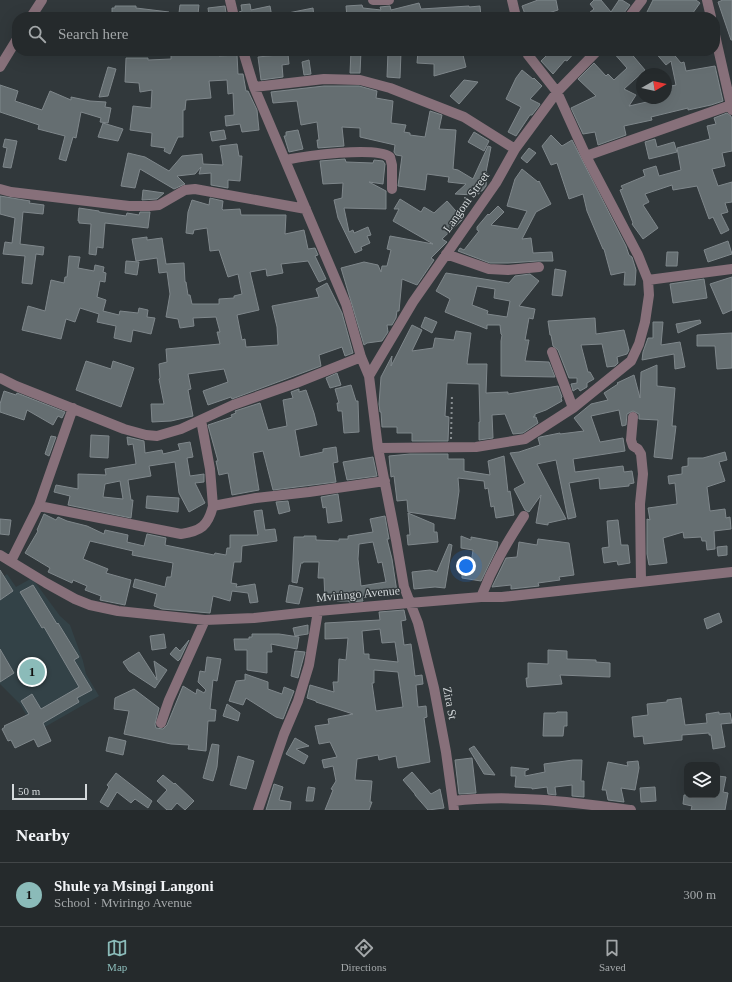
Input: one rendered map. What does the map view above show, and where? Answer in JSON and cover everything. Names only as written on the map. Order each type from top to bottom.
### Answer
[{"type":"street","points":[[34,12],[42,0]]},
{"type":"street","points":[[230,0],[233,12]]},
{"type":"street","points":[[373,0],[389,0]]},
{"type":"street","points":[[512,0],[515,12]]},
{"type":"street","points":[[633,12],[642,0]]},
{"type":"street","points":[[707,0],[710,12]]},
{"type":"street","points":[[0,67],[12,47]]},
{"type":"street","points":[[586,156],[731,107],[729,88],[720,54]]},
{"type":"street","name":"Zira St","points":[[245,56],[254,87],[346,304],[361,357],[369,376],[378,448],[404,587],[418,624],[434,688],[454,805]]},
{"type":"street","points":[[378,448],[451,446],[476,447],[525,438],[573,408],[631,360],[639,344],[645,322],[649,295],[648,280],[638,255],[586,156],[557,92],[529,56]]},
{"type":"street","name":"Langoni Street","points":[[369,376],[413,302],[496,183],[515,149],[557,92],[592,56]]},
{"type":"street","points":[[254,87],[324,79],[360,80],[390,88],[464,117],[515,149]]},
{"type":"street","points":[[285,160],[312,155],[357,152],[386,154],[390,157],[392,165],[392,189]]},
{"type":"street","points":[[0,189],[11,192],[129,206],[149,206],[159,205],[185,190],[195,189],[306,209]]},
{"type":"street","points":[[446,254],[489,269],[508,270],[538,267]]},
{"type":"street","points":[[648,280],[732,269]]},
{"type":"street","points":[[552,352],[573,408]]},
{"type":"street","points":[[0,378],[16,386],[124,429],[146,435],[157,436],[181,429],[233,405],[296,383],[361,357]]},
{"type":"street","points":[[11,561],[39,506],[73,408]]},
{"type":"street","points":[[633,417],[631,440],[633,446],[638,449],[641,454],[642,467],[640,504],[641,582]]},
{"type":"street","points":[[39,506],[181,534],[194,532],[204,525],[210,517],[213,506],[210,469],[201,420]]},
{"type":"street","points":[[213,506],[256,498],[385,481]]},
{"type":"street","points":[[481,597],[492,570],[505,545],[524,516]]},
{"type":"street","name":"Mviringo Avenue","points":[[0,555],[46,583],[75,599],[90,605],[118,611],[204,620],[254,618],[409,603],[481,597],[502,597],[732,572]]},
{"type":"street","points":[[258,810],[284,734],[298,701],[309,665],[318,611]]},
{"type":"street","points":[[161,723],[169,700],[204,620]]},
{"type":"street","points":[[454,805],[480,798],[528,798],[631,810]]},
{"type":"path","points":[[451,446],[452,394]]},
{"type":"shaded area","points":[[7,574],[16,587],[32,578],[60,616],[70,625],[86,674],[99,696],[36,732],[20,704],[0,684],[0,579]]},
{"type":"building","points":[[538,0],[556,0],[558,10],[552,12],[524,12],[522,6]]},
{"type":"building","points":[[594,0],[601,0],[611,12],[590,12],[594,9],[590,4]]},
{"type":"building","points":[[619,0],[622,0],[630,5],[625,12],[611,12]]},
{"type":"building","points":[[653,0],[696,0],[700,3],[694,12],[647,12]]},
{"type":"building","points":[[723,0],[732,0],[732,40],[718,2]]},
{"type":"building","points":[[419,3],[421,9],[480,6],[481,12],[347,12],[346,6],[362,5],[363,8],[381,10],[380,7],[390,6],[391,10]]},
{"type":"building","points":[[250,4],[251,10],[270,6],[271,12],[239,12],[242,11],[241,5]]},
{"type":"building","points":[[180,5],[199,5],[198,12],[179,12]]},
{"type":"building","points":[[115,6],[136,6],[136,8],[169,12],[112,12],[112,8],[115,8]]},
{"type":"building","points":[[225,6],[226,12],[208,12],[208,8]]},
{"type":"building","points":[[313,8],[313,12],[293,12]]},
{"type":"building","points":[[171,56],[237,56],[238,74],[243,74],[246,91],[248,91],[257,110],[259,130],[242,132],[240,124],[226,126],[225,116],[234,115],[233,93],[228,94],[227,80],[209,81],[211,98],[186,100],[185,110],[183,110],[183,137],[178,137],[170,154],[164,151],[165,148],[151,146],[152,133],[130,130],[133,106],[151,108],[152,90],[140,92],[139,83],[125,82],[126,58],[148,58],[148,60],[171,59]]},
{"type":"building","points":[[288,56],[289,64],[282,65],[283,77],[261,80],[258,57]]},
{"type":"building","points":[[351,56],[361,56],[360,73],[350,73]]},
{"type":"building","points":[[388,56],[401,56],[400,78],[387,77]]},
{"type":"building","points":[[418,56],[463,56],[466,67],[434,76],[434,64],[417,63]]},
{"type":"building","points":[[546,56],[572,56],[567,61],[565,60],[553,74],[541,61]]},
{"type":"building","points":[[616,56],[633,56],[643,68],[636,68],[636,78],[624,89],[636,95],[629,106],[638,104],[672,104],[672,86],[676,85],[671,61],[666,65],[658,56],[675,56],[681,63],[684,62],[686,71],[715,66],[723,101],[711,105],[688,110],[688,108],[651,117],[652,120],[624,126],[626,135],[598,145],[595,132],[583,134],[571,108],[596,96],[578,79],[594,63],[606,76],[608,74],[614,80],[627,68]]},
{"type":"building","points":[[309,60],[311,74],[304,75],[302,62]]},
{"type":"building","points":[[108,67],[116,69],[108,96],[99,97]]},
{"type":"building","points":[[522,70],[533,79],[534,78],[542,86],[530,99],[540,104],[539,106],[532,115],[530,115],[516,136],[508,132],[521,107],[506,99],[516,78]]},
{"type":"building","points":[[464,80],[478,82],[459,104],[450,96]]},
{"type":"building","points":[[0,85],[18,91],[15,101],[42,110],[50,91],[71,100],[71,97],[90,101],[106,102],[105,107],[111,108],[108,123],[100,122],[101,118],[81,112],[76,138],[73,137],[66,161],[59,159],[65,136],[38,129],[39,125],[0,112]]},
{"type":"building","points":[[324,86],[359,86],[377,91],[376,98],[393,101],[391,123],[406,125],[404,132],[410,133],[410,135],[425,137],[430,111],[442,115],[439,129],[456,130],[453,169],[458,170],[473,179],[488,146],[491,147],[486,172],[486,186],[482,191],[479,191],[479,194],[455,194],[466,184],[448,182],[449,177],[427,174],[425,190],[398,186],[402,156],[396,155],[394,152],[395,145],[360,137],[360,128],[342,127],[344,146],[318,148],[317,140],[319,140],[317,122],[301,125],[297,101],[273,103],[271,92]]},
{"type":"building","points":[[727,113],[731,116],[732,120],[732,151],[722,153],[725,166],[712,169],[718,186],[732,182],[732,202],[725,203],[728,212],[721,214],[729,230],[721,234],[713,217],[709,219],[697,186],[673,190],[672,185],[645,194],[649,202],[643,205],[658,228],[643,239],[632,224],[633,223],[620,190],[623,189],[621,186],[645,176],[643,170],[656,166],[659,176],[681,170],[677,148],[710,139],[707,126],[716,124],[714,118]]},
{"type":"building","points":[[103,123],[123,129],[118,141],[98,137]]},
{"type":"building","points":[[224,130],[226,139],[212,141],[210,132]]},
{"type":"building","points":[[298,130],[303,149],[289,152],[284,136],[286,136],[286,132]]},
{"type":"building","points":[[474,132],[489,141],[484,151],[468,142]]},
{"type":"building","points":[[551,135],[562,146],[572,140],[626,246],[629,255],[632,257],[636,270],[635,285],[624,285],[625,272],[611,275],[604,249],[587,211],[583,194],[569,199],[557,163],[551,165],[542,146]]},
{"type":"building","points":[[5,139],[17,141],[11,168],[3,167],[7,148],[3,147]]},
{"type":"building","points":[[655,139],[657,147],[674,142],[677,152],[649,159],[645,142]]},
{"type":"building","points":[[237,144],[239,156],[242,156],[240,181],[228,180],[228,188],[211,185],[211,173],[199,174],[201,167],[195,174],[177,176],[185,184],[174,189],[140,169],[135,188],[121,186],[128,153],[145,157],[169,171],[182,156],[202,154],[203,164],[223,165],[220,146]]},
{"type":"building","points":[[529,148],[536,153],[527,163],[521,158]]},
{"type":"building","points":[[345,159],[346,162],[373,163],[374,160],[383,161],[385,164],[383,184],[369,182],[386,191],[386,209],[344,208],[349,232],[353,230],[354,233],[368,227],[371,235],[367,236],[370,243],[361,247],[362,250],[355,253],[338,218],[334,200],[342,198],[343,183],[323,184],[320,161]]},
{"type":"building","points":[[522,169],[538,182],[539,181],[551,204],[536,212],[522,239],[531,238],[533,253],[552,252],[553,261],[490,263],[458,251],[460,248],[464,250],[479,231],[477,230],[477,227],[488,214],[489,215],[498,206],[504,212],[491,225],[518,229],[527,211],[507,206],[515,179]]},
{"type":"building","points":[[143,190],[164,193],[157,199],[142,200]]},
{"type":"building","points":[[0,196],[44,205],[43,214],[23,212],[20,244],[44,247],[43,255],[36,254],[32,284],[22,283],[25,256],[3,254],[5,242],[12,243],[15,218],[0,214]]},
{"type":"building","points":[[210,198],[223,201],[223,210],[240,209],[241,215],[286,215],[285,234],[304,230],[308,249],[315,248],[318,255],[315,256],[326,279],[319,282],[308,261],[281,264],[283,273],[267,276],[266,269],[250,272],[259,310],[237,315],[242,340],[245,339],[246,347],[278,345],[277,327],[272,306],[319,297],[316,289],[327,283],[342,313],[353,353],[345,356],[342,347],[319,355],[321,366],[232,399],[231,397],[208,405],[203,391],[228,382],[224,369],[188,374],[191,389],[188,390],[193,416],[171,421],[152,422],[151,404],[164,404],[159,379],[159,364],[167,362],[166,349],[220,344],[217,332],[220,332],[216,317],[193,318],[194,326],[180,328],[178,319],[166,317],[170,294],[167,272],[159,273],[157,258],[136,261],[132,239],[147,237],[147,240],[162,238],[166,264],[184,263],[185,282],[192,304],[219,304],[219,299],[234,298],[234,296],[242,294],[238,274],[228,277],[219,250],[210,251],[207,228],[194,230],[193,234],[186,233],[188,212],[192,200],[209,205]]},
{"type":"building","points":[[400,199],[421,212],[424,207],[434,213],[447,201],[463,219],[442,239],[447,242],[431,258],[434,260],[417,285],[402,279],[399,311],[397,311],[396,318],[392,325],[387,325],[388,332],[382,341],[367,343],[364,345],[341,268],[364,262],[378,265],[381,272],[382,266],[387,266],[391,250],[387,249],[390,236],[433,244],[393,221],[399,209],[394,209]]},
{"type":"building","points":[[79,208],[126,216],[127,213],[139,215],[140,212],[150,212],[148,228],[105,223],[103,248],[97,247],[96,255],[89,254],[91,224],[79,223]]},
{"type":"building","points":[[728,241],[732,254],[708,262],[704,250]]},
{"type":"building","points":[[667,252],[678,252],[677,266],[666,266]]},
{"type":"building","points":[[69,256],[80,257],[78,268],[94,271],[95,265],[104,267],[103,272],[106,273],[105,282],[100,281],[97,297],[106,300],[103,311],[119,315],[120,311],[138,313],[139,308],[148,310],[147,317],[155,318],[151,334],[133,330],[131,342],[114,338],[116,326],[97,322],[99,314],[80,308],[75,322],[66,319],[61,339],[22,330],[28,306],[45,311],[51,280],[64,283],[65,277],[67,277]]},
{"type":"building","points":[[126,261],[139,262],[137,275],[125,273]]},
{"type":"building","points":[[555,269],[566,271],[562,296],[552,295]]},
{"type":"building","points":[[446,273],[509,283],[515,276],[530,274],[539,281],[519,306],[535,309],[533,319],[529,318],[525,340],[529,340],[525,361],[549,362],[555,377],[501,376],[502,335],[500,325],[487,325],[487,329],[445,312],[450,299],[436,291]],"holes":[[[477,286],[495,289],[494,298],[510,301],[507,317],[487,314],[488,311],[472,305]]]},
{"type":"building","points":[[732,277],[732,310],[723,314],[710,284]]},
{"type":"building","points":[[704,279],[707,298],[673,303],[670,284]]},
{"type":"building","points":[[425,317],[437,322],[432,333],[421,327]]},
{"type":"building","points":[[595,318],[596,334],[624,330],[629,350],[627,354],[617,357],[618,363],[615,366],[607,367],[602,344],[581,345],[588,372],[590,372],[594,379],[587,383],[587,387],[580,391],[578,388],[573,391],[571,384],[577,383],[577,378],[569,378],[558,350],[553,346],[548,321]]},
{"type":"building","points":[[700,320],[701,323],[678,333],[676,324]]},
{"type":"building","points":[[653,322],[663,322],[661,345],[680,342],[685,367],[675,369],[674,354],[642,360],[648,338],[653,338]]},
{"type":"building","points":[[412,325],[422,330],[412,351],[433,348],[435,338],[454,340],[456,331],[471,333],[467,364],[487,364],[486,393],[508,392],[508,394],[558,386],[562,401],[535,414],[533,417],[536,417],[538,423],[523,433],[513,434],[505,414],[492,415],[493,438],[479,440],[479,384],[447,383],[445,416],[449,417],[448,441],[412,441],[412,433],[397,433],[397,427],[382,427],[379,404],[381,377],[392,356],[391,366]]},
{"type":"building","points":[[732,333],[732,368],[717,369],[715,346],[697,346],[697,335]]},
{"type":"building","points":[[86,361],[111,369],[113,361],[134,368],[121,407],[76,390]]},
{"type":"building","points":[[657,365],[657,386],[675,388],[672,426],[676,426],[672,459],[654,457],[658,420],[639,419],[639,414],[633,411],[627,414],[626,425],[622,426],[619,410],[591,416],[600,442],[623,438],[625,451],[573,459],[575,472],[623,466],[624,472],[632,471],[634,483],[629,484],[629,486],[600,489],[599,478],[569,483],[576,517],[568,519],[556,460],[537,464],[566,519],[548,523],[548,525],[536,523],[541,495],[529,512],[525,510],[514,489],[525,483],[510,453],[519,452],[540,445],[538,438],[540,437],[560,433],[584,431],[574,418],[591,404],[608,400],[604,393],[618,384],[617,383],[634,375],[640,398],[641,372]]},
{"type":"building","points":[[337,373],[341,385],[330,388],[326,378]]},
{"type":"building","points":[[351,385],[356,401],[358,401],[359,432],[344,433],[342,411],[338,411],[337,403],[339,403],[335,389]]},
{"type":"building","points":[[299,389],[299,392],[306,390],[317,425],[295,430],[300,457],[323,452],[323,449],[336,447],[338,462],[333,463],[336,482],[273,490],[263,451],[253,453],[259,490],[232,495],[228,473],[219,475],[216,461],[218,461],[208,425],[232,417],[231,415],[236,413],[235,411],[260,403],[268,430],[287,426],[283,400],[293,398],[291,392]]},
{"type":"building","points":[[4,391],[16,395],[17,393],[65,412],[62,418],[58,416],[53,425],[27,410],[24,420],[0,412],[0,404]]},
{"type":"building","points":[[91,435],[109,436],[108,458],[90,457]]},
{"type":"building","points":[[51,436],[56,437],[49,456],[45,454]]},
{"type":"building","points":[[127,437],[144,441],[145,453],[162,450],[163,454],[180,450],[178,444],[190,442],[193,457],[187,458],[190,476],[204,474],[204,482],[195,483],[205,503],[189,512],[179,493],[175,462],[149,466],[151,476],[128,480],[131,500],[133,500],[131,518],[68,505],[70,496],[54,492],[56,485],[78,489],[78,474],[106,475],[105,469],[136,464],[133,444],[128,445]],"holes":[[[120,481],[123,499],[103,497],[105,484]]]},
{"type":"building","points":[[725,452],[727,460],[719,462],[725,481],[707,487],[710,511],[725,509],[726,518],[730,517],[731,529],[714,531],[715,549],[707,550],[706,541],[702,541],[701,537],[684,538],[683,532],[663,538],[667,563],[649,565],[647,554],[647,519],[650,520],[648,508],[677,504],[675,483],[669,484],[668,476],[682,474],[682,467],[688,466],[688,458],[703,458]]},
{"type":"building","points":[[410,454],[448,454],[448,459],[464,459],[464,471],[490,475],[488,461],[504,456],[508,492],[510,491],[514,515],[496,518],[494,506],[491,507],[488,488],[485,489],[484,481],[458,478],[459,491],[455,519],[408,512],[407,500],[397,501],[394,476],[391,477],[389,456]]},
{"type":"building","points":[[373,457],[377,476],[347,480],[343,462]]},
{"type":"building","points":[[338,494],[342,521],[328,523],[326,507],[323,508],[321,497]]},
{"type":"building","points":[[147,496],[179,498],[178,512],[146,508]]},
{"type":"building","points":[[288,501],[290,511],[279,514],[276,502]]},
{"type":"building","points":[[262,510],[265,530],[275,529],[277,541],[242,546],[241,562],[234,562],[231,583],[237,584],[236,587],[255,584],[258,602],[250,603],[248,593],[232,591],[230,601],[213,596],[210,613],[162,609],[154,606],[157,594],[133,587],[135,579],[165,587],[167,577],[171,577],[173,563],[132,555],[133,551],[90,541],[83,559],[108,569],[106,573],[131,580],[125,605],[100,600],[101,596],[85,590],[87,586],[73,580],[72,583],[48,572],[50,568],[25,553],[38,531],[37,530],[44,514],[56,520],[58,517],[87,526],[104,534],[105,530],[128,535],[127,542],[144,546],[147,534],[166,538],[165,545],[214,555],[215,553],[226,555],[227,548],[230,548],[230,535],[258,535],[254,511]]},
{"type":"building","points":[[408,513],[434,524],[434,532],[437,532],[438,542],[408,545],[407,535],[410,535]]},
{"type":"building","points":[[385,516],[389,539],[387,539],[392,559],[397,592],[362,598],[363,601],[349,602],[337,601],[337,599],[325,600],[324,578],[318,578],[319,562],[301,563],[297,583],[292,582],[294,537],[316,536],[316,540],[339,541],[339,539],[348,539],[348,536],[373,532],[370,519]],"holes":[[[373,542],[378,563],[382,562],[386,582],[361,586],[358,559],[359,544]]]},
{"type":"building","points":[[0,519],[11,520],[9,535],[0,534]]},
{"type":"building","points":[[618,520],[621,545],[628,545],[630,563],[618,565],[617,561],[604,563],[602,548],[609,547],[607,521]]},
{"type":"building","points":[[461,536],[471,540],[471,537],[498,542],[497,548],[481,581],[462,578],[462,564],[471,564],[473,550],[461,548]]},
{"type":"building","points":[[538,539],[569,543],[574,575],[559,577],[560,580],[538,583],[539,586],[511,589],[511,585],[492,587],[506,558],[517,557],[519,542],[537,545]]},
{"type":"building","points":[[449,544],[452,545],[445,588],[435,587],[414,589],[412,572],[430,570],[437,572]]},
{"type":"building","points":[[727,546],[727,555],[718,556],[717,547]]},
{"type":"building","points":[[0,570],[13,591],[0,600]]},
{"type":"building","points":[[33,585],[79,657],[74,660],[92,690],[77,698],[79,702],[43,723],[51,741],[38,747],[34,739],[15,748],[11,740],[8,741],[2,729],[5,727],[4,726],[29,714],[21,701],[32,694],[41,709],[79,687],[44,627],[42,628],[20,592]]},
{"type":"building","points":[[289,585],[303,588],[299,604],[286,602]]},
{"type":"building","points":[[404,610],[406,620],[401,621],[404,645],[411,644],[415,676],[422,675],[423,684],[416,685],[418,707],[426,706],[427,717],[424,718],[430,762],[398,768],[396,756],[379,760],[378,755],[357,759],[355,780],[372,781],[370,802],[372,802],[369,810],[325,810],[333,790],[331,789],[336,781],[333,766],[324,768],[322,760],[337,757],[330,742],[319,744],[315,726],[329,724],[328,719],[353,714],[307,698],[310,685],[334,692],[333,682],[338,682],[339,659],[346,660],[348,638],[325,639],[325,623],[380,620],[379,612]],"holes":[[[380,629],[382,643],[395,642],[398,662],[369,659],[369,654],[364,654],[362,631]],[[374,670],[398,672],[403,707],[376,711],[372,683],[374,683]]]},
{"type":"building","points":[[719,613],[722,622],[707,629],[704,619]]},
{"type":"building","points":[[308,625],[308,634],[295,636],[293,628]]},
{"type":"building","points":[[164,634],[166,648],[152,650],[150,636]]},
{"type":"building","points":[[252,634],[279,634],[299,637],[297,649],[271,644],[272,652],[267,652],[267,673],[247,670],[247,650],[235,650],[234,639],[249,639],[249,637],[252,637]]},
{"type":"building","points":[[189,640],[178,661],[170,654],[176,647],[180,651]]},
{"type":"building","points":[[0,649],[14,673],[0,682]]},
{"type":"building","points":[[548,650],[567,651],[567,659],[596,660],[596,662],[610,663],[610,677],[560,675],[562,684],[527,687],[526,678],[528,678],[528,663],[548,664]]},
{"type":"building","points":[[295,651],[305,652],[298,678],[291,676]]},
{"type":"building","points":[[139,652],[157,680],[154,661],[167,670],[155,688],[129,671],[123,662]]},
{"type":"building","points":[[207,657],[221,659],[217,681],[213,680],[210,709],[216,710],[215,721],[208,721],[206,751],[188,749],[189,745],[171,744],[124,734],[129,711],[114,709],[115,698],[134,689],[159,708],[155,724],[156,728],[163,729],[167,725],[183,686],[196,694],[197,689],[204,693],[206,690],[198,682],[200,671],[205,672]]},
{"type":"building","points":[[245,674],[268,682],[268,689],[282,694],[284,687],[294,691],[283,719],[276,717],[246,698],[243,705],[229,701],[236,681],[245,680]]},
{"type":"building","points":[[681,698],[685,725],[707,723],[706,714],[719,712],[719,714],[730,713],[732,723],[721,724],[725,747],[713,749],[711,735],[709,735],[709,733],[682,735],[682,740],[644,744],[643,736],[634,737],[632,717],[648,715],[647,704],[667,702],[667,700]]},
{"type":"building","points":[[227,704],[240,713],[238,721],[223,716]]},
{"type":"building","points":[[567,712],[567,726],[564,726],[563,736],[543,736],[544,713]]},
{"type":"building","points":[[109,737],[126,741],[123,755],[106,751]]},
{"type":"building","points":[[295,738],[309,746],[296,749],[308,756],[304,764],[286,754]]},
{"type":"building","points":[[212,744],[219,745],[217,767],[213,781],[203,778]]},
{"type":"building","points":[[474,746],[495,775],[484,774],[469,749]]},
{"type":"building","points":[[238,756],[254,761],[246,789],[230,785]]},
{"type":"building","points":[[472,758],[476,793],[459,794],[455,760]]},
{"type":"building","points":[[582,760],[581,781],[584,781],[584,797],[572,796],[572,785],[555,787],[556,795],[548,794],[547,787],[532,789],[515,787],[516,776],[511,776],[511,767],[529,769],[525,771],[525,776],[545,772],[544,764]]},
{"type":"building","points":[[638,761],[639,768],[635,790],[621,788],[624,802],[608,800],[606,790],[602,790],[608,762],[628,766],[627,762]]},
{"type":"building","points":[[412,772],[431,794],[440,789],[444,808],[428,810],[403,780]]},
{"type":"building","points":[[116,773],[152,801],[148,808],[135,799],[131,803],[117,792],[108,807],[100,802],[109,787],[107,785]]},
{"type":"building","points":[[163,775],[174,784],[175,783],[194,801],[185,810],[177,803],[171,810],[167,810],[157,801],[167,790],[157,781]]},
{"type":"building","points":[[720,776],[726,777],[723,792],[728,793],[725,810],[691,810],[692,806],[683,804],[684,795],[684,798],[720,798]]},
{"type":"building","points":[[274,784],[283,787],[279,800],[291,802],[290,810],[266,810]]},
{"type":"building","points":[[308,787],[315,788],[313,801],[306,801]]},
{"type":"building","points":[[655,787],[656,801],[641,802],[640,788]]},
{"type":"place","name":"Shule ya Msingi Langoni","points":[[32,672]]}]
